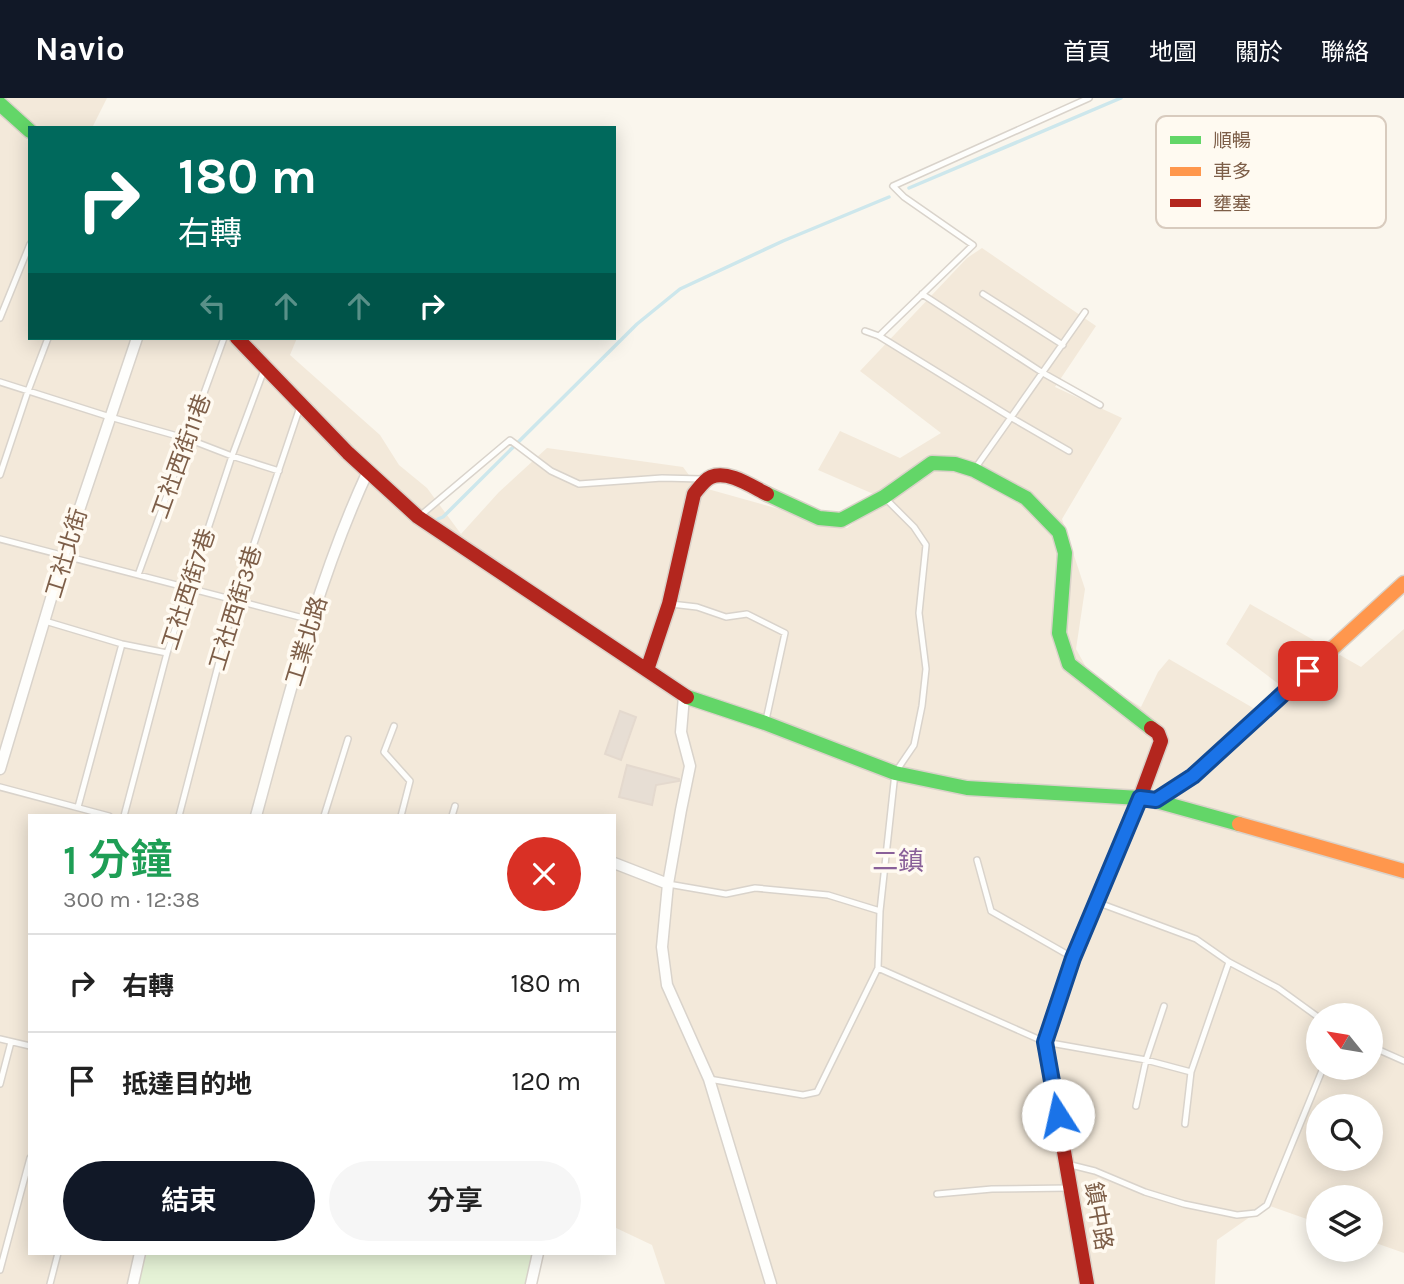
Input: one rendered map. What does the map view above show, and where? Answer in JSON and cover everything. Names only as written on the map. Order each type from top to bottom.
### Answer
[{"type":"street","points":[[0,104],[28,129]]},
{"type":"street","name":"工社北街","points":[[0,769],[64,555],[136,340]]},
{"type":"street","points":[[239,340],[395,498],[418,517],[684,696],[765,723],[895,773],[967,788],[1156,800],[1404,871]]},
{"type":"street","points":[[647,670],[669,604],[694,494],[705,480],[717,474],[731,477],[819,518],[841,520],[884,497],[932,463],[955,464],[974,470]]},
{"type":"street","name":"鎮中路","points":[[974,470],[1026,498],[1059,532],[1065,553],[1059,633],[1069,664],[1158,733],[1161,741],[1073,958],[1045,1042],[1087,1284]]},
{"type":"street","name":"工業北路","points":[[257,814],[311,620],[350,509],[368,471]]},
{"type":"street","points":[[1156,800],[1193,776],[1404,583]]},
{"type":"street","points":[[684,696],[681,732],[690,766],[668,884],[662,947],[667,985],[709,1079],[771,1284]]},
{"type":"street","points":[[616,864],[668,884]]},
{"type":"street","points":[[132,1284],[139,1255]]},
{"type":"street","points":[[530,1284],[537,1255]]},
{"type":"lane","points":[[879,336],[973,245],[904,197],[893,186],[1089,98]]},
{"type":"lane","points":[[0,318],[28,249]]},
{"type":"lane","points":[[922,294],[1043,373],[1100,405]]},
{"type":"lane","points":[[983,294],[1063,345]]},
{"type":"lane","points":[[974,470],[1085,312]]},
{"type":"lane","points":[[865,331],[879,336],[1069,451]]},
{"type":"lane","points":[[0,475],[47,340]]},
{"type":"lane","name":"工社西街11巷","points":[[138,575],[223,340]]},
{"type":"lane","name":"工社西街7巷","points":[[125,814],[187,588],[265,367]]},
{"type":"lane","points":[[0,382],[188,439],[279,471]]},
{"type":"lane","name":"工社西街3巷","points":[[180,814],[235,600],[300,404]]},
{"type":"lane","points":[[418,517],[510,440],[551,471],[579,484],[662,478],[705,480]]},
{"type":"lane","points":[[709,1079],[803,1095],[817,1092],[878,968],[880,911],[895,773],[914,745],[926,669],[919,613],[926,545],[914,527],[884,497]]},
{"type":"lane","points":[[0,538],[311,620]]},
{"type":"lane","points":[[669,604],[697,607],[726,617],[747,614],[785,632],[765,723]]},
{"type":"lane","points":[[45,621],[122,644],[167,653]]},
{"type":"lane","points":[[78,807],[122,644]]},
{"type":"lane","points":[[394,726],[384,752],[410,781],[402,814]]},
{"type":"lane","points":[[325,814],[348,739]]},
{"type":"lane","points":[[0,787],[102,814]]},
{"type":"lane","points":[[453,814],[455,806]]},
{"type":"lane","points":[[978,860],[991,911],[1073,958]]},
{"type":"lane","points":[[668,884],[726,894],[755,888],[828,895],[880,911]]},
{"type":"lane","points":[[1096,902],[1196,939],[1278,988],[1306,1008]]},
{"type":"lane","points":[[1185,1124],[1191,1072],[1229,961]]},
{"type":"lane","points":[[878,968],[1045,1042],[1146,1060],[1191,1072]]},
{"type":"lane","points":[[1136,1106],[1146,1060],[1164,1006]]},
{"type":"lane","points":[[0,1039],[28,1046]]},
{"type":"lane","points":[[0,1084],[11,1042]]},
{"type":"lane","points":[[1383,1052],[1404,1061]]},
{"type":"lane","points":[[1067,1164],[1095,1171],[1145,1192],[1184,1204],[1237,1214],[1256,1213],[1267,1205],[1318,1080]]},
{"type":"lane","points":[[0,1270],[28,1165]]},
{"type":"lane","points":[[937,1194],[992,1189],[1071,1188]]},
{"type":"lane","points":[[50,1284],[57,1255]]},
{"type":"shaded area","points":[[0,98],[107,98],[93,126],[28,126],[28,340],[296,340],[290,355],[380,435],[399,465],[427,488],[461,534],[499,492],[547,448],[683,467],[697,486],[847,528],[885,499],[818,470],[840,431],[900,458],[941,433],[860,371],[967,258],[982,248],[1096,326],[1055,387],[1122,418],[1062,519],[1085,589],[1076,649],[1091,676],[1141,707],[1158,672],[1169,659],[1260,712],[1284,688],[1226,644],[1250,604],[1361,667],[1404,629],[1404,1253],[1383,1246],[1383,1185],[1306,1185],[1306,1219],[1267,1205],[1217,1240],[1215,1284],[665,1284],[652,1245],[616,1228],[616,814],[28,814],[28,1255],[138,1255],[131,1284],[0,1284]]},
{"type":"green space","points":[[138,1255],[535,1255],[528,1284],[131,1284]]},
{"type":"building","points":[[620,711],[636,717],[621,760],[605,754]]},
{"type":"building","points":[[627,765],[679,781],[656,785],[652,805],[619,797]]},
{"type":"waterway","points":[[909,188],[1121,98]]},
{"type":"waterway","points":[[438,519],[637,324],[680,289],[783,241],[889,197]]},
{"type":"traffic: fast","points":[[0,104],[28,129]]},
{"type":"traffic: fast","points":[[767,494],[819,518],[841,520],[884,497],[932,463],[955,464],[974,470],[1026,498],[1059,532],[1065,553],[1059,633],[1069,664],[1151,728]]},
{"type":"traffic: fast","points":[[687,697],[765,723],[895,773],[967,788],[1140,798],[1239,824]]},
{"type":"traffic: slow","points":[[1156,801],[1193,776],[1404,583]]},
{"type":"traffic: slow","points":[[1239,824],[1404,871]]},
{"type":"traffic: jam","points":[[239,340],[348,453],[418,517],[687,697]]},
{"type":"traffic: jam","points":[[647,670],[669,604],[694,494],[706,480],[718,475],[739,480],[767,494]]},
{"type":"traffic: jam","points":[[1087,1284],[1045,1042],[1073,958],[1161,741],[1158,733],[1151,728]]},
{"type":"district","name":"二鎮","points":[[898,861]]},
{"type":"route","points":[[1058,1115],[1045,1042],[1073,958],[1140,798],[1156,800],[1193,776],[1308,671]]}]
